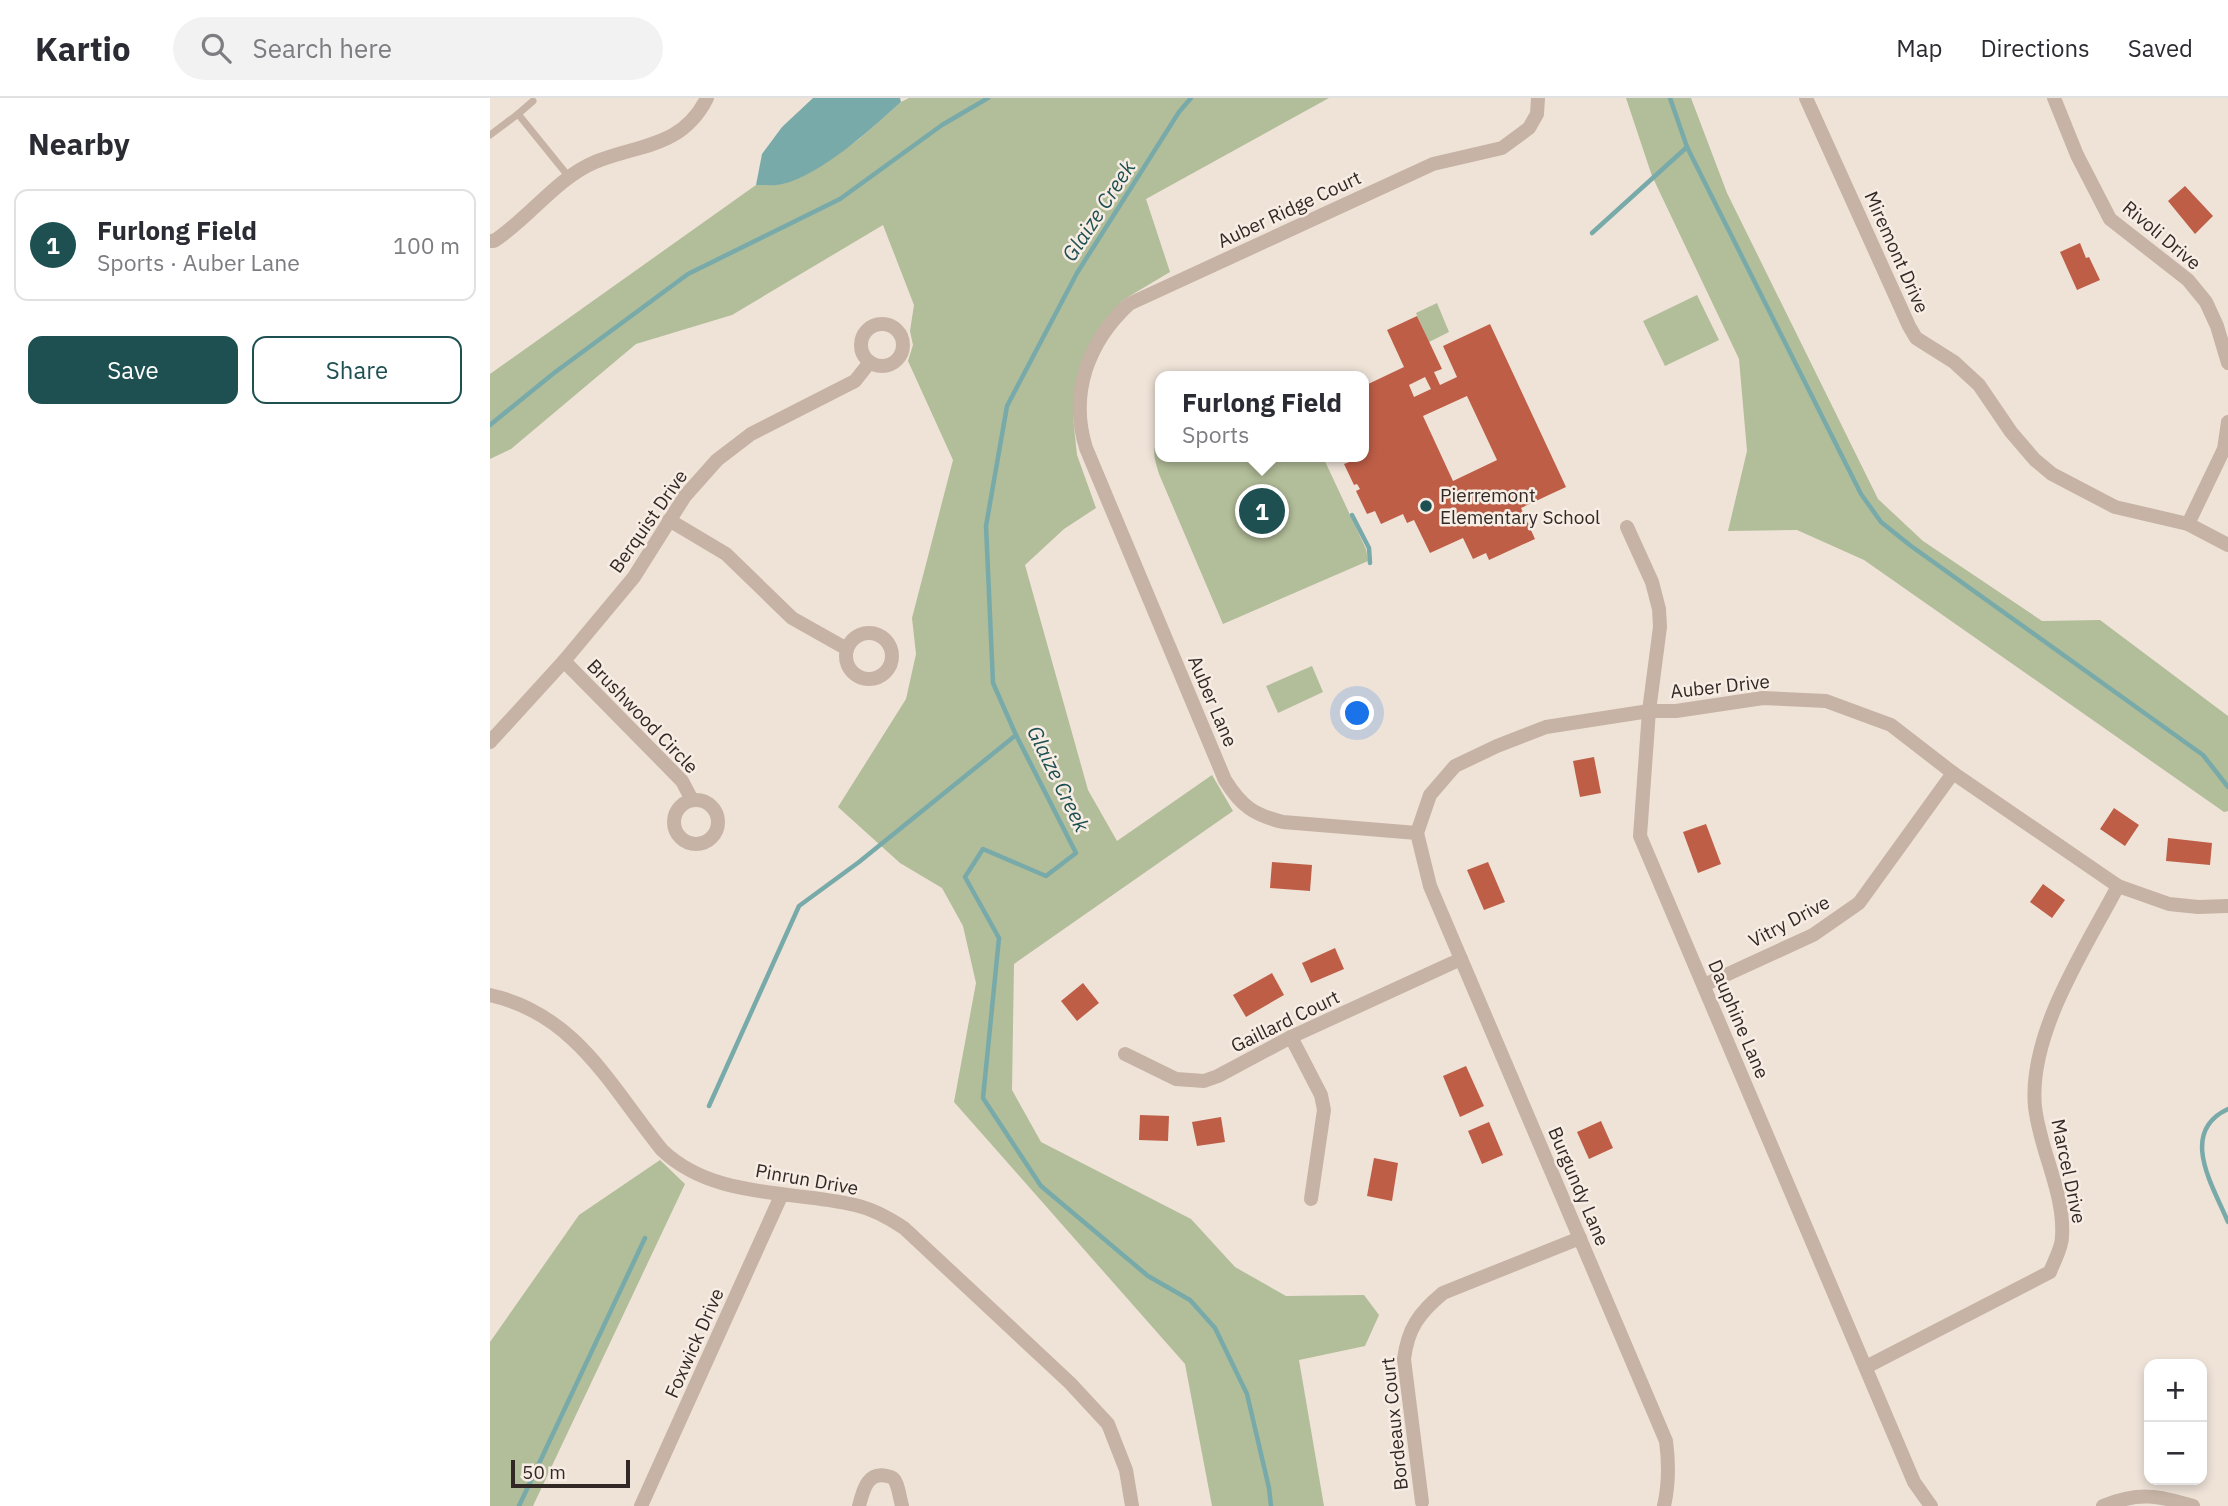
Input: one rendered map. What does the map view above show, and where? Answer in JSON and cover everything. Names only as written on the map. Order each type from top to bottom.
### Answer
[{"type":"street","points":[[490,242],[524,219],[569,177],[594,162],[662,142],[685,126],[700,111],[707,98]]},
{"type":"street","name":"Auber Ridge Court","points":[[1080,391],[1087,364],[1106,329],[1129,304],[1433,164],[1502,148],[1529,128],[1537,114],[1538,98]]},
{"type":"street","name":"Miremont Drive","points":[[1806,98],[1916,338],[1954,362],[1979,385],[2011,432],[2035,460],[2052,474],[2115,507],[2188,524],[2228,545]]},
{"type":"street","name":"Rivoli Drive","points":[[2054,98],[2077,155],[2110,219],[2194,287],[2206,302],[2217,326],[2228,363]]},
{"type":"street","name":"Berquist Drive","points":[[490,742],[564,661],[634,577],[669,520],[699,479],[717,460],[751,435],[855,381],[870,362]]},
{"type":"street","name":"Auber Lane","points":[[1080,391],[1078,411],[1086,448],[1225,780],[1235,795],[1247,808],[1262,817],[1283,822],[1417,833]]},
{"type":"street","points":[[2188,524],[2224,449],[2228,422]]},
{"type":"street","points":[[669,520],[726,554],[792,618],[847,649]]},
{"type":"street","name":"Dauphine Lane","points":[[1627,527],[1652,582],[1659,609],[1660,627],[1649,711],[1640,836],[1914,1482],[1931,1506]]},
{"type":"street","name":"Brushwood Circle","points":[[564,661],[682,781],[692,800]]},
{"type":"street","name":"Auber Drive","points":[[1417,833],[1430,795],[1455,766],[1546,727],[1649,711],[1676,711],[1763,698],[1826,701],[1892,725],[1953,773],[2118,886],[2169,904],[2198,907],[2228,905]]},
{"type":"street","name":"Vitry Drive","points":[[1704,985],[1814,935],[1859,904],[1953,773]]},
{"type":"street","name":"Burgundy Lane","points":[[1417,833],[1430,886],[1666,1441],[1669,1464],[1664,1506]]},
{"type":"street","name":"Marcel Drive","points":[[1866,1367],[2050,1272],[2063,1240],[2062,1216],[2035,1107],[2038,1058],[2055,1007],[2118,886]]},
{"type":"street","name":"Gaillard Court","points":[[1125,1054],[1176,1079],[1204,1081],[1291,1037],[1461,959]]},
{"type":"street","name":"Pinrun Drive","points":[[490,995],[528,1006],[572,1037],[671,1159],[698,1177],[781,1196],[858,1205],[884,1215],[904,1228],[1070,1383],[1108,1424],[1126,1470],[1132,1506]]},
{"type":"street","points":[[1291,1037],[1321,1095],[1324,1110],[1311,1199]]},
{"type":"street","name":"Foxwick Drive","points":[[641,1506],[781,1196]]},
{"type":"street","name":"Bordeaux Court","points":[[1422,1502],[1404,1359],[1406,1340],[1415,1323],[1426,1307],[1443,1293],[1580,1238]]},
{"type":"street","points":[[859,1506],[869,1479],[886,1475],[896,1482],[902,1506]]},
{"type":"street","points":[[2103,1506],[2128,1496],[2149,1495],[2193,1506]]},
{"type":"lane","points":[[490,135],[533,101]]},
{"type":"lane","points":[[518,114],[569,177]]},
{"type":"green space","points":[[909,98],[1329,98],[1146,199],[1170,272],[1123,300],[1106,320],[1073,417],[1077,455],[1096,508],[1064,529],[1025,565],[1088,790],[1117,841],[1212,775],[1233,811],[1014,964],[1012,1090],[1041,1142],[1191,1219],[1235,1267],[1286,1296],[1364,1295],[1379,1315],[1365,1346],[1299,1360],[1324,1506],[1212,1506],[1185,1364],[954,1102],[976,983],[963,926],[942,888],[900,863],[838,807],[906,699],[916,654],[912,618],[953,460],[908,361],[913,345],[910,331],[914,305],[883,225],[732,315],[636,344],[511,449],[490,459],[490,374],[756,185],[783,184],[811,171],[859,139]]},
{"type":"green space","points":[[1626,98],[1691,98],[1727,193],[1878,499],[1923,541],[2042,621],[2100,620],[2228,716],[2228,811],[2224,812],[1864,560],[1797,530],[1728,531],[1747,451],[1739,359],[1652,176]]},
{"type":"green space","points":[[1697,295],[1719,340],[1665,366],[1643,321]]},
{"type":"green space","points":[[1437,303],[1449,332],[1429,342],[1416,313]]},
{"type":"green space","points":[[1156,462],[1325,462],[1366,549],[1368,561],[1223,624]]},
{"type":"green space","points":[[1312,666],[1323,692],[1278,713],[1266,686]]},
{"type":"green space","points":[[660,1160],[685,1184],[533,1506],[490,1506],[490,1342],[579,1215]]},
{"type":"water","points":[[813,98],[900,98],[901,102],[830,161],[814,171],[783,184],[756,185],[762,154],[782,127]]},
{"type":"building","points":[[2185,186],[2213,216],[2195,234],[2168,201]]},
{"type":"building","points":[[2080,243],[2100,280],[2077,290],[2060,252]]},
{"type":"building","points":[[1417,316],[1442,369],[1434,372],[1440,385],[1457,377],[1443,346],[1490,324],[1566,487],[1521,508],[1535,539],[1489,560],[1486,553],[1473,559],[1463,538],[1430,553],[1414,520],[1407,523],[1403,514],[1381,524],[1375,511],[1367,514],[1356,491],[1360,489],[1357,484],[1354,485],[1344,464],[1369,462],[1369,384],[1404,367],[1387,330]],"holes":[[[1425,377],[1431,389],[1414,397],[1409,385]],[[1467,396],[1497,460],[1453,481],[1423,416]]]},
{"type":"building","points":[[1594,757],[1601,793],[1580,797],[1573,761]]},
{"type":"building","points":[[2114,808],[2139,825],[2125,846],[2100,829]]},
{"type":"building","points":[[1706,824],[1721,864],[1698,873],[1683,832]]},
{"type":"building","points":[[2168,838],[2212,843],[2210,865],[2166,861]]},
{"type":"building","points":[[1272,862],[1312,865],[1310,891],[1270,888]]},
{"type":"building","points":[[1488,862],[1505,902],[1484,910],[1467,870]]},
{"type":"building","points":[[2043,884],[2065,900],[2052,918],[2030,902]]},
{"type":"building","points":[[1335,948],[1344,969],[1311,983],[1302,963]]},
{"type":"building","points":[[1272,973],[1284,995],[1246,1017],[1233,995]]},
{"type":"building","points":[[1083,983],[1099,1003],[1077,1021],[1061,1001]]},
{"type":"building","points":[[1466,1066],[1484,1106],[1460,1117],[1443,1076]]},
{"type":"building","points":[[1140,1115],[1169,1116],[1168,1141],[1139,1140]]},
{"type":"building","points":[[1221,1117],[1225,1142],[1197,1146],[1192,1122]]},
{"type":"building","points":[[1601,1121],[1613,1148],[1589,1159],[1577,1132]]},
{"type":"building","points":[[1489,1122],[1503,1155],[1482,1164],[1468,1131]]},
{"type":"building","points":[[1374,1158],[1398,1163],[1392,1201],[1367,1196]]},
{"type":"waterway","points":[[490,425],[554,373],[688,274],[840,199],[942,125],[988,98]]},
{"type":"waterway","name":"Glaize Creek","points":[[1191,98],[1179,112],[1077,273],[1007,406],[986,526],[993,683],[1016,735],[1076,853],[1046,876],[983,849],[965,877],[999,938],[983,1098],[1041,1186],[1148,1276],[1190,1300],[1215,1328],[1247,1394],[1271,1506]]},
{"type":"waterway","points":[[1670,98],[1687,147],[1861,494],[1881,522],[2203,755],[2228,787]]},
{"type":"waterway","points":[[1592,233],[1687,147]]},
{"type":"waterway","points":[[1352,515],[1369,548],[1370,563]]},
{"type":"waterway","points":[[709,1106],[799,906],[859,862],[1016,735]]},
{"type":"waterway","points":[[2228,1109],[2213,1119],[2205,1131],[2202,1145],[2208,1176],[2228,1222]]},
{"type":"waterway","points":[[519,1506],[645,1238]]},
{"type":"place","name":"Pierremont Elementary School","points":[[1426,506]]},
{"type":"place","name":"Furlong Field","points":[[1262,511]]}]
